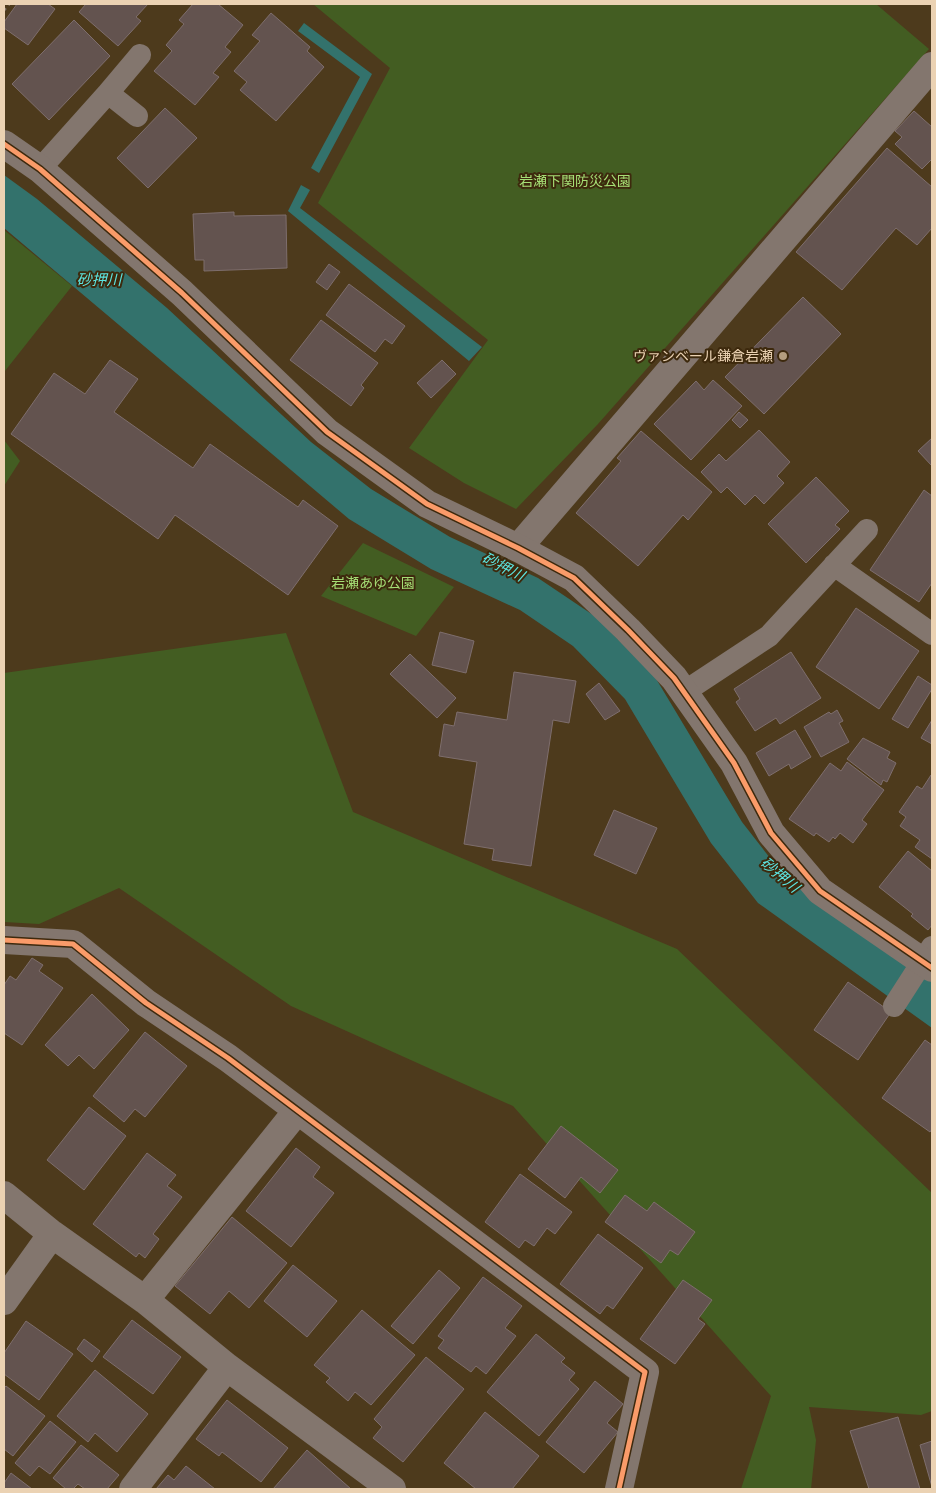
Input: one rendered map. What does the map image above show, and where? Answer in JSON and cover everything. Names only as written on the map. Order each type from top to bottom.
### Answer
[{"type":"street","points":[[518,548],[932,66]]},
{"type":"street","points":[[4,144],[40,169],[182,293],[327,432],[427,504],[518,548],[574,578],[674,678],[734,763],[771,833],[820,891],[927,961]]},
{"type":"street","points":[[4,940],[73,944],[146,1003],[228,1058],[645,1372],[619,1489]]},
{"type":"street","points":[[145,1300],[297,1111]]},
{"type":"street","points":[[4,1195],[52,1234],[145,1300],[228,1367],[392,1489]]},
{"type":"street","points":[[4,1301],[52,1234]]},
{"type":"street","points":[[133,1489],[228,1367]]},
{"type":"lane","points":[[40,169],[140,55]]},
{"type":"lane","points":[[108,92],[136,116]]},
{"type":"lane","points":[[684,692],[769,636],[867,530]]},
{"type":"lane","points":[[834,565],[932,634]]},
{"type":"lane","points":[[894,1006],[927,961]]},
{"type":"path","points":[[4,10],[9,4]]},
{"type":"green space","name":"岩瀬下関防災公園","points":[[313,4],[876,4],[929,49],[598,424],[516,509],[464,483],[409,448],[488,340],[318,203],[390,68]]},
{"type":"green space","points":[[4,230],[72,286],[5,371],[4,375]]},
{"type":"green space","points":[[4,440],[20,461],[4,486]]},
{"type":"green space","name":"岩瀬あゆ公園","points":[[363,543],[454,587],[416,636],[321,596]]},
{"type":"green space","points":[[286,633],[353,812],[677,949],[932,1193],[932,1411],[921,1415],[809,1407],[816,1440],[811,1489],[741,1489],[771,1396],[513,1106],[291,1006],[119,888],[39,924],[4,922],[4,673]]},
{"type":"water","points":[[304,23],[372,74],[319,173],[311,168],[360,77],[298,31]]},
{"type":"water","name":"砂押川","points":[[4,175],[37,199],[167,308],[311,442],[371,489],[450,537],[538,578],[596,617],[655,677],[742,822],[784,876],[932,982],[932,1028],[758,903],[711,843],[625,699],[573,646],[520,610],[431,569],[349,519],[4,228]]},
{"type":"water","points":[[301,185],[310,190],[300,208],[482,347],[469,361],[288,211]]},
{"type":"building","points":[[17,4],[48,4],[55,9],[28,45],[4,28],[4,22]]},
{"type":"building","points":[[86,4],[148,4],[136,17],[141,21],[118,46],[79,12]]},
{"type":"building","points":[[193,4],[218,4],[243,25],[225,47],[231,52],[213,73],[219,77],[195,105],[154,71],[172,51],[166,45],[184,24],[179,20]]},
{"type":"building","points":[[271,13],[310,47],[307,51],[324,67],[276,121],[240,90],[247,82],[234,71],[260,41],[252,35]]},
{"type":"building","points":[[74,20],[110,56],[49,120],[12,84]]},
{"type":"building","points":[[165,108],[197,138],[148,188],[117,158]]},
{"type":"building","points":[[914,111],[932,127],[932,159],[922,169],[895,144],[902,137],[895,131]]},
{"type":"building","points":[[887,148],[932,187],[932,228],[917,245],[896,228],[842,290],[796,252]]},
{"type":"building","points":[[234,212],[234,216],[286,215],[287,268],[204,271],[204,260],[195,260],[193,214]]},
{"type":"building","points":[[329,264],[340,272],[327,290],[316,282]]},
{"type":"building","points":[[349,284],[405,326],[392,344],[385,339],[375,352],[326,315]]},
{"type":"building","name":"ヴァンベール鎌倉岩瀬","points":[[803,297],[841,334],[764,414],[725,377]]},
{"type":"building","points":[[321,320],[378,363],[361,385],[364,388],[351,406],[290,360]]},
{"type":"building","points":[[110,360],[138,379],[114,412],[193,468],[210,444],[298,507],[303,500],[338,526],[288,595],[175,515],[158,539],[11,434],[54,373],[85,394]]},
{"type":"building","points":[[442,360],[456,374],[431,398],[417,383]]},
{"type":"building","points":[[713,380],[742,406],[691,460],[654,424],[696,381],[704,390]]},
{"type":"building","points":[[739,412],[748,420],[740,428],[732,420]]},
{"type":"building","points":[[759,430],[790,462],[777,476],[784,483],[764,504],[755,495],[745,505],[727,487],[721,493],[701,472],[719,454],[726,461]]},
{"type":"building","points":[[641,431],[712,492],[688,520],[683,515],[638,566],[576,513],[621,461],[617,458]]},
{"type":"building","points":[[932,438],[932,466],[918,451]]},
{"type":"building","points":[[816,477],[849,511],[835,525],[840,529],[806,563],[768,524]]},
{"type":"building","points":[[924,490],[932,496],[932,583],[919,602],[870,570]]},
{"type":"building","points":[[856,608],[919,651],[879,709],[816,667]]},
{"type":"building","points":[[440,632],[474,641],[466,673],[432,665]]},
{"type":"building","points":[[791,652],[821,698],[780,724],[776,718],[755,731],[736,702],[740,699],[734,689]]},
{"type":"building","points":[[410,654],[456,698],[437,718],[390,674]]},
{"type":"building","points":[[514,672],[576,681],[569,723],[553,720],[531,866],[492,860],[494,849],[464,844],[477,762],[439,756],[444,724],[454,726],[457,712],[507,720]]},
{"type":"building","points":[[918,676],[932,685],[932,689],[908,728],[892,719]]},
{"type":"building","points":[[599,683],[620,711],[605,720],[586,694]]},
{"type":"building","points":[[837,710],[843,721],[839,723],[849,742],[821,757],[804,727],[829,712],[831,714]]},
{"type":"building","points":[[932,720],[932,744],[921,738]]},
{"type":"building","points":[[795,730],[811,757],[791,769],[789,764],[769,776],[756,753]]},
{"type":"building","points":[[863,738],[890,752],[887,758],[896,763],[887,782],[883,780],[881,785],[847,759]]},
{"type":"building","points":[[847,762],[884,790],[862,820],[867,824],[853,843],[840,833],[829,842],[816,833],[814,836],[789,819],[830,763],[841,771]]},
{"type":"building","points":[[931,775],[932,859],[915,847],[920,840],[900,826],[906,817],[899,812],[917,786],[922,789]]},
{"type":"building","points":[[614,810],[657,828],[636,874],[594,855]]},
{"type":"building","points":[[908,851],[932,871],[932,925],[928,930],[911,916],[913,914],[879,887]]},
{"type":"building","points":[[32,958],[43,965],[39,971],[63,988],[22,1045],[4,1033],[4,985],[10,976],[16,980]]},
{"type":"building","points":[[848,982],[891,1012],[858,1060],[814,1030]]},
{"type":"building","points":[[92,994],[129,1030],[94,1069],[79,1055],[68,1066],[45,1045]]},
{"type":"building","points":[[145,1032],[187,1066],[145,1117],[135,1109],[124,1122],[93,1096]]},
{"type":"building","points":[[925,1040],[932,1045],[932,1129],[930,1132],[882,1098]]},
{"type":"building","points":[[89,1107],[126,1136],[84,1190],[47,1160]]},
{"type":"building","points":[[561,1126],[618,1170],[600,1193],[581,1177],[565,1198],[528,1169]]},
{"type":"building","points":[[296,1148],[320,1167],[313,1177],[334,1193],[291,1247],[246,1211]]},
{"type":"building","points":[[147,1153],[176,1175],[167,1186],[182,1197],[153,1234],[159,1239],[145,1258],[139,1253],[136,1257],[93,1224]]},
{"type":"building","points":[[520,1174],[572,1212],[555,1234],[547,1228],[534,1246],[525,1240],[519,1248],[485,1222]]},
{"type":"building","points":[[625,1195],[647,1211],[654,1202],[695,1232],[678,1255],[670,1250],[661,1263],[605,1222]]},
{"type":"building","points":[[232,1217],[287,1263],[249,1308],[229,1291],[210,1314],[175,1286]]},
{"type":"building","points":[[598,1234],[643,1268],[613,1309],[607,1305],[600,1314],[560,1284]]},
{"type":"building","points":[[293,1265],[337,1301],[307,1337],[264,1301]]},
{"type":"building","points":[[439,1270],[460,1288],[413,1344],[391,1326]]},
{"type":"building","points":[[483,1277],[522,1306],[505,1328],[516,1336],[486,1374],[476,1366],[471,1372],[438,1348],[444,1340],[438,1336]]},
{"type":"building","points":[[683,1280],[712,1300],[698,1319],[705,1324],[675,1364],[640,1339]]},
{"type":"building","points":[[362,1310],[415,1355],[371,1405],[355,1392],[348,1401],[326,1382],[330,1378],[314,1365]]},
{"type":"building","points":[[132,1320],[181,1357],[153,1394],[103,1357]]},
{"type":"building","points":[[26,1321],[73,1354],[39,1400],[4,1374],[4,1353]]},
{"type":"building","points":[[536,1334],[565,1358],[561,1362],[575,1373],[569,1380],[579,1389],[539,1436],[487,1392]]},
{"type":"building","points":[[84,1339],[100,1351],[92,1362],[77,1349]]},
{"type":"building","points":[[426,1357],[464,1389],[403,1462],[373,1438],[382,1427],[374,1419]]},
{"type":"building","points":[[95,1370],[148,1414],[117,1452],[95,1433],[88,1442],[57,1416]]},
{"type":"building","points":[[595,1381],[623,1404],[607,1423],[618,1432],[584,1473],[546,1442]]},
{"type":"building","points":[[6,1386],[45,1416],[13,1456],[4,1449],[4,1388]]},
{"type":"building","points":[[227,1400],[288,1448],[261,1482],[222,1452],[219,1456],[196,1439]]},
{"type":"building","points":[[485,1412],[539,1456],[512,1489],[476,1489],[444,1463]]},
{"type":"building","points":[[898,1417],[920,1489],[869,1489],[850,1431]]},
{"type":"building","points":[[50,1421],[76,1442],[50,1474],[39,1466],[30,1476],[15,1463]]},
{"type":"building","points":[[932,1441],[932,1487],[920,1445]]},
{"type":"building","points":[[81,1445],[119,1475],[107,1489],[85,1489],[78,1484],[73,1489],[66,1489],[53,1478]]},
{"type":"building","points":[[307,1450],[351,1489],[273,1489]]},
{"type":"building","points":[[186,1466],[215,1489],[156,1489],[168,1475],[174,1480]]},
{"type":"building","points":[[11,1473],[32,1489],[4,1489],[4,1483]]},
{"type":"cycle path","points":[[4,144],[40,169],[182,293],[327,432],[427,504],[518,548],[574,578],[674,678],[734,763],[771,833],[820,891],[932,968]]},
{"type":"cycle path","points":[[4,940],[73,944],[146,1003],[228,1058],[645,1372],[619,1489]]},
{"type":"place","name":"ヴァンベール鎌倉岩瀬","points":[[783,356]]}]
